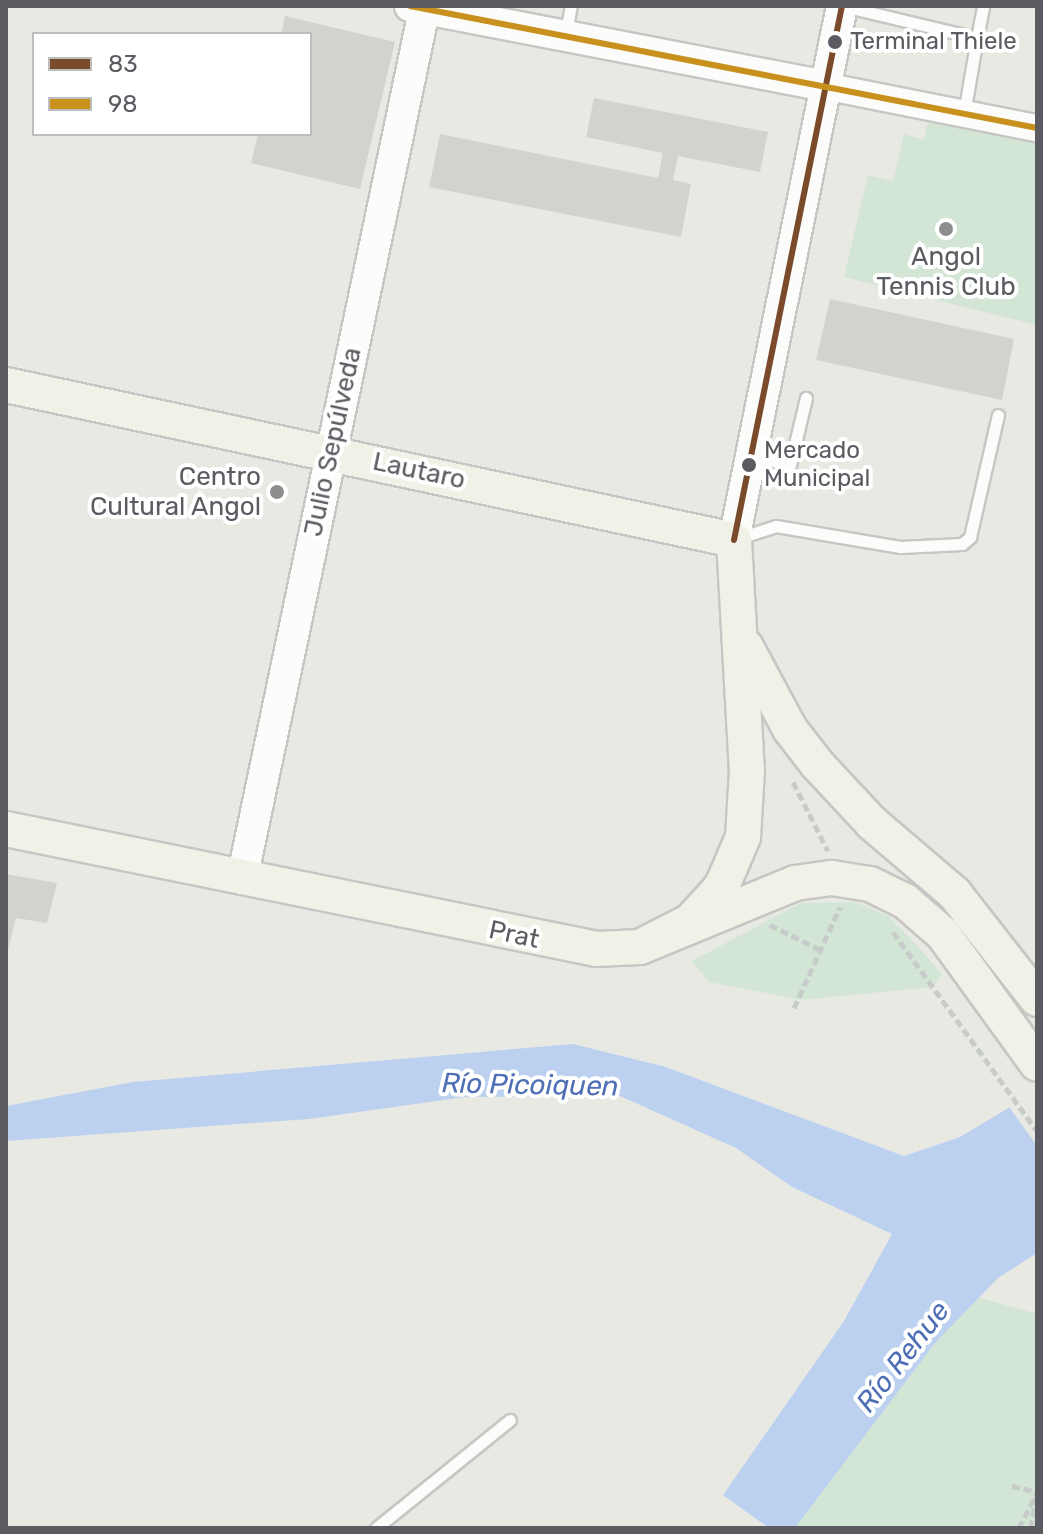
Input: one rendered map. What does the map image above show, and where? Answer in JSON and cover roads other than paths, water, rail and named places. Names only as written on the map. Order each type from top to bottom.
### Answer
[{"type":"main road","points":[[640,947],[689,922],[707,903],[722,886],[743,837],[747,770],[734,540],[748,455],[842,6]]},
{"type":"main road","points":[[420,7],[824,86]]},
{"type":"main road","name":"Julio Sepúlveda","points":[[242,879],[420,7]]},
{"type":"main road","name":"Lautaro","points":[[6,385],[734,540]]},
{"type":"main road","points":[[742,640],[790,729],[817,764],[872,823],[955,894],[1028,986]]},
{"type":"main road","name":"Prat","points":[[6,829],[572,946],[640,947],[795,883],[846,899],[888,891],[921,914],[980,981],[1037,1064]]},
{"type":"street","points":[[824,86],[1037,128]]},
{"type":"lane","points":[[565,36],[571,6]]},
{"type":"lane","points":[[842,6],[977,38]]},
{"type":"lane","points":[[963,114],[983,6]]},
{"type":"lane","points":[[748,455],[790,465],[806,398]]},
{"type":"lane","points":[[734,540],[776,526],[900,547],[962,544],[970,537],[998,415]]},
{"type":"lane","points":[[376,1528],[510,1420]]},
{"type":"water","points":[[573,1044],[666,1067],[904,1156],[960,1137],[1037,1091],[1037,1253],[998,1278],[935,1343],[795,1528],[769,1528],[723,1495],[844,1321],[892,1234],[792,1187],[736,1148],[620,1096],[465,1097],[309,1119],[6,1141],[6,1106],[133,1082]]},
{"type":"place","name":"Terminal Thiele","points":[[835,42]]},
{"type":"place","name":"Angol Tennis Club","points":[[946,229]]},
{"type":"place","name":"Mercado Municipal","points":[[749,465]]},
{"type":"place","name":"Centro Cultural Angol","points":[[277,492]]},
{"type":"water label","name":"Río Picoiquen","points":[[530,1085]]},
{"type":"water label","name":"Río Rehue","points":[[903,1357]]}]
